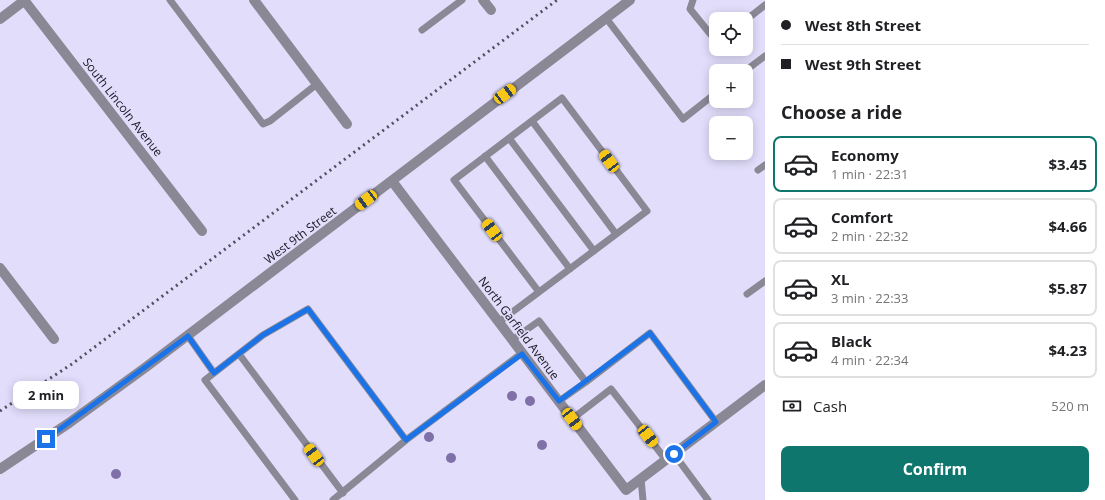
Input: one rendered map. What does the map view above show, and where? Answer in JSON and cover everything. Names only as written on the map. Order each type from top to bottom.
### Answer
[{"type":"street","points":[[0,19],[24,0]]},
{"type":"street","name":"South Lincoln Avenue","points":[[24,0],[202,231]]},
{"type":"street","points":[[254,0],[347,124]]},
{"type":"street","points":[[483,0],[491,10]]},
{"type":"street","name":"West 9th Street","points":[[0,469],[69,424],[188,336],[630,0]]},
{"type":"street","name":"North Garfield Avenue","points":[[392,181],[626,490],[642,479]]},
{"type":"street","points":[[0,268],[54,339]]},
{"type":"street","points":[[642,479],[765,385]]},
{"type":"lane","points":[[170,0],[262,124],[270,121],[317,84]]},
{"type":"lane","points":[[422,30],[462,0]]},
{"type":"lane","points":[[693,0],[690,9],[709,32]]},
{"type":"lane","points":[[753,14],[765,5]]},
{"type":"lane","points":[[606,18],[683,119],[709,99]]},
{"type":"lane","points":[[753,66],[764,60]]},
{"type":"lane","points":[[499,322],[594,251],[616,234],[647,211],[562,98],[454,180],[539,292]]},
{"type":"lane","points":[[532,121],[616,234]]},
{"type":"lane","points":[[509,138],[594,251]]},
{"type":"lane","points":[[485,156],[570,269]]},
{"type":"lane","points":[[758,170],[765,165]]},
{"type":"lane","points":[[746,294],[765,281]]},
{"type":"lane","points":[[294,500],[205,380],[263,335],[308,309],[406,440]]},
{"type":"lane","points":[[512,340],[539,321],[586,382]]},
{"type":"lane","points":[[559,401],[650,333],[716,422]]},
{"type":"lane","points":[[188,336],[214,373]]},
{"type":"lane","points":[[239,354],[343,492]]},
{"type":"lane","points":[[333,500],[406,440],[522,354]]},
{"type":"lane","points":[[572,419],[611,389],[708,500]]},
{"type":"lane","points":[[642,479],[644,500]]},
{"type":"railway","points":[[0,411],[72,364],[557,0]]},
{"type":"route","points":[[46,439],[69,424],[188,336],[214,373],[263,335],[308,309],[406,440],[522,354],[559,401],[650,333],[716,422],[674,454]]}]
